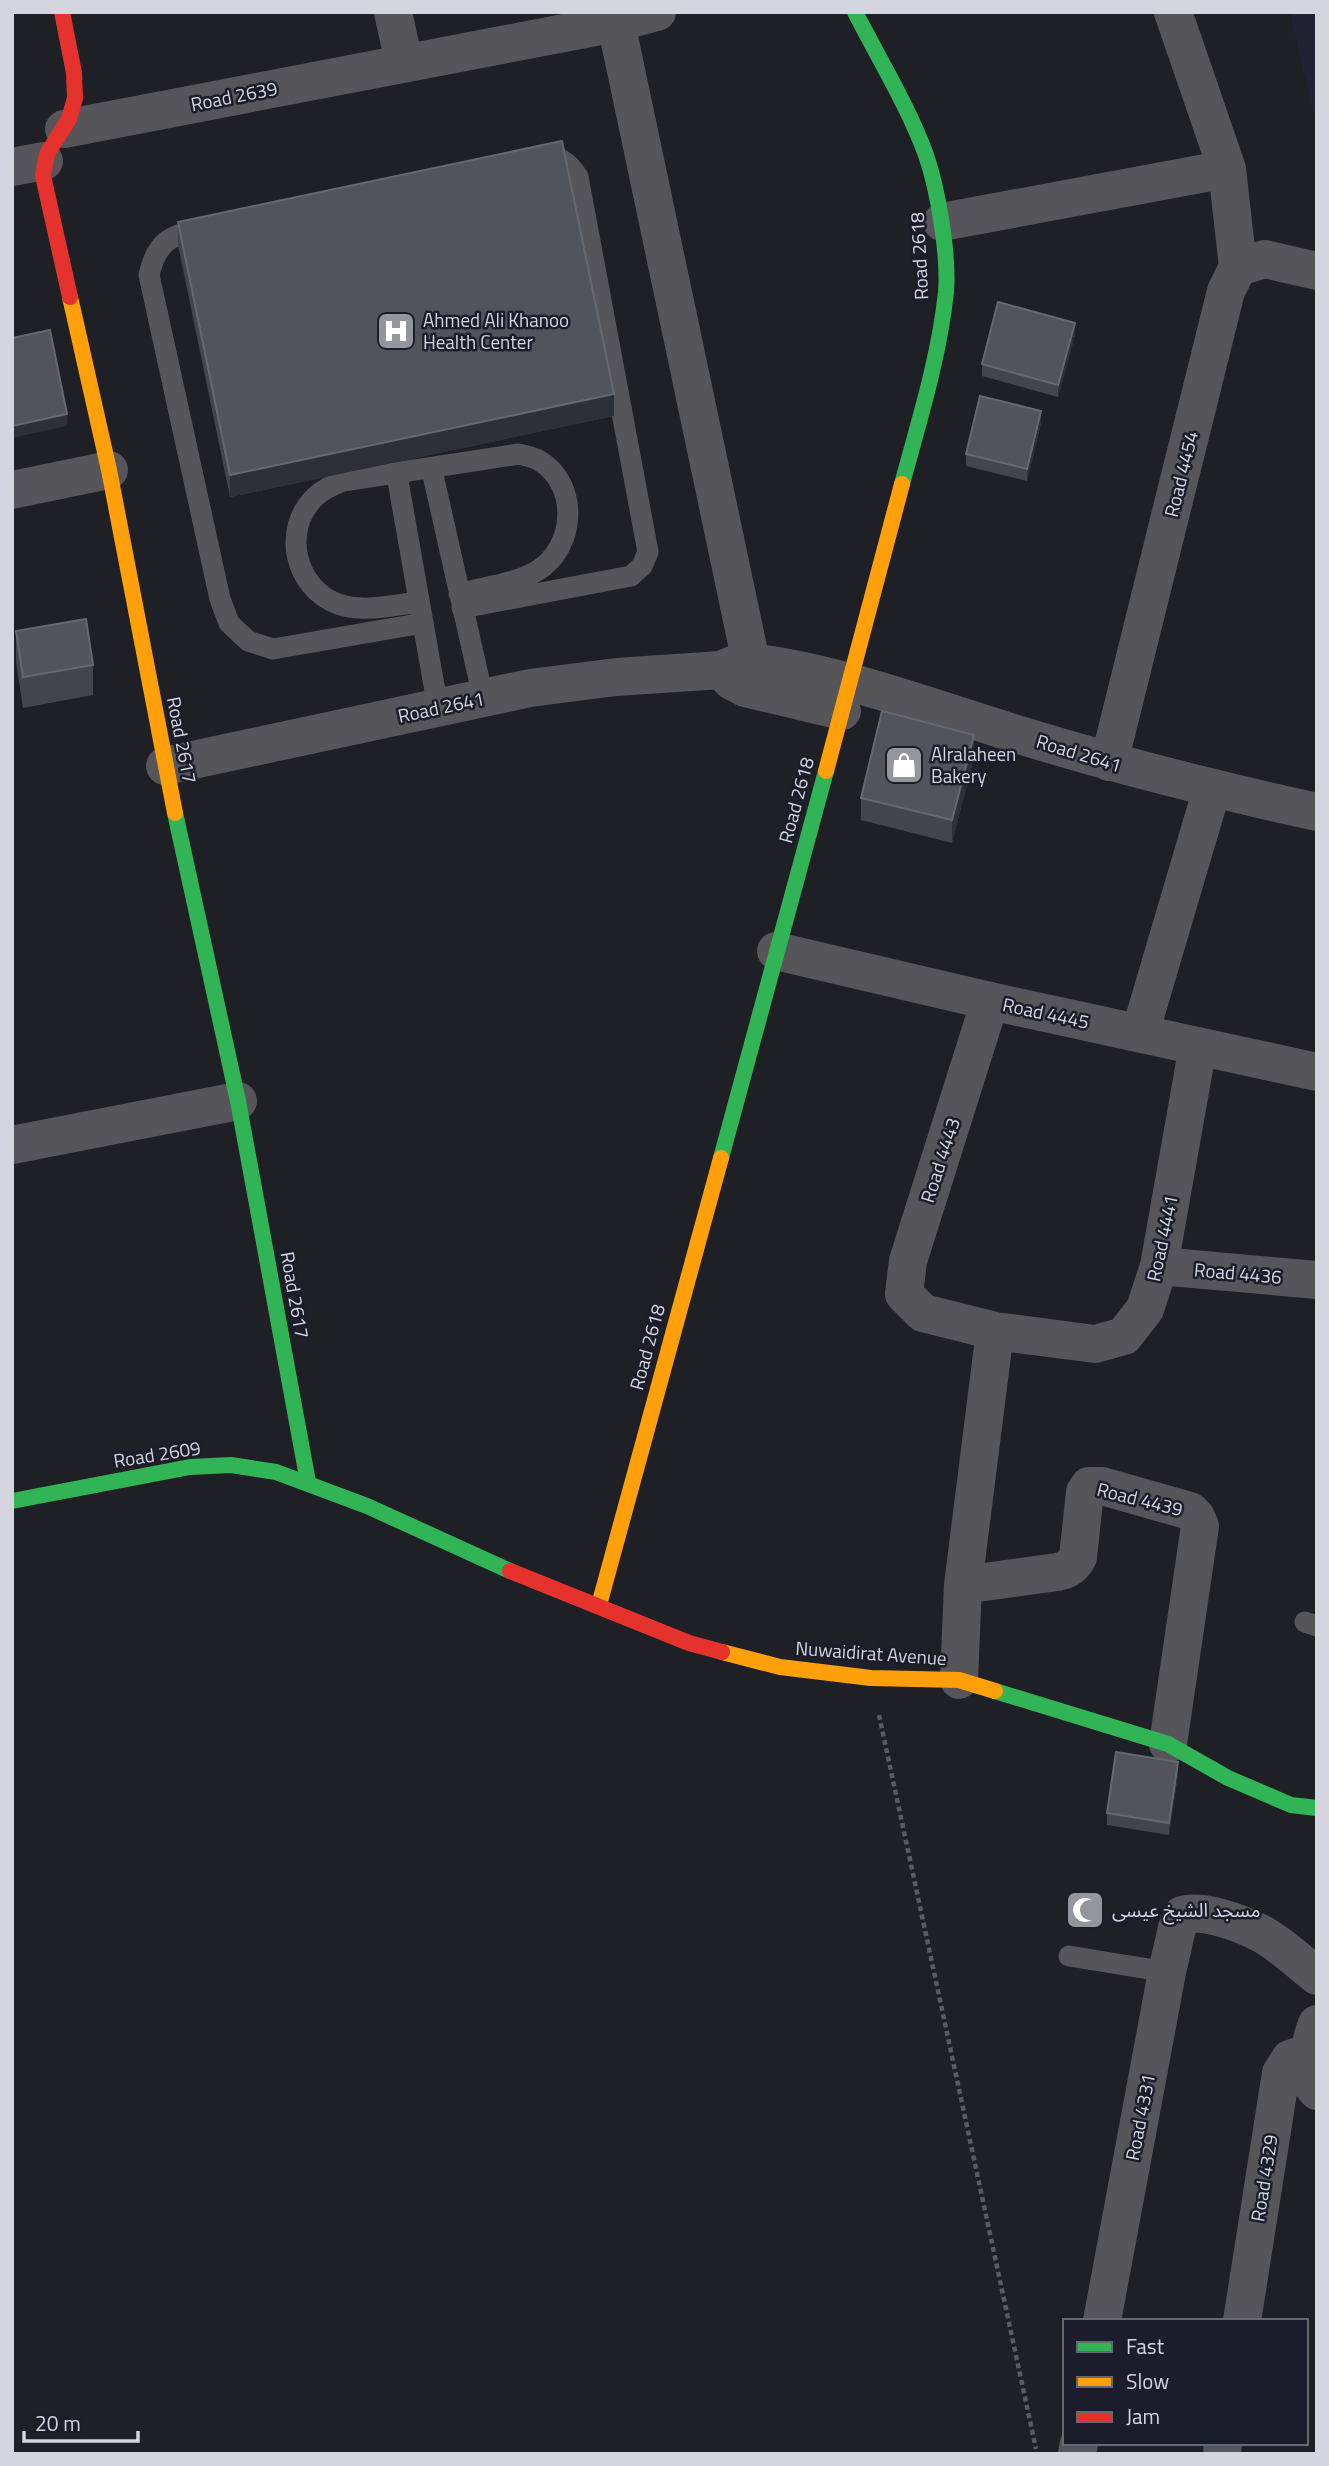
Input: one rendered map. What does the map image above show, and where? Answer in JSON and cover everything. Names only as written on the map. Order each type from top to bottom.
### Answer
[{"type":"street","name":"Road 2617","points":[[62,12],[76,86],[73,108],[64,129],[28,164],[43,176],[109,470],[165,766],[238,1101],[308,1482]]},
{"type":"street","points":[[393,12],[404,63]]},
{"type":"street","name":"Road 2639","points":[[64,129],[616,23],[657,12]]},
{"type":"street","name":"Road 2618","points":[[598,1605],[846,697],[936,356],[946,289],[942,222],[926,156],[898,94],[855,12]]},
{"type":"street","points":[[1173,12],[1227,169],[1238,267],[1265,259],[1317,271]]},
{"type":"street","points":[[616,23],[736,666]]},
{"type":"street","points":[[942,222],[1227,169]]},
{"type":"street","name":"Road 4454","points":[[1109,762],[1226,291],[1238,267]]},
{"type":"street","points":[[12,489],[109,470]]},
{"type":"street","name":"Road 2641","points":[[165,766],[530,688],[736,666],[732,681],[745,688],[846,697],[1212,789],[1317,812]]},
{"type":"street","points":[[1140,1033],[1212,789]]},
{"type":"street","name":"Road 4445","points":[[776,951],[1317,1072]]},
{"type":"street","name":"Road 4443","points":[[923,1313],[904,1294],[908,1261],[990,1001]]},
{"type":"street","name":"Road 4441","points":[[923,1313],[995,1331],[1095,1344],[1124,1336],[1145,1308],[1159,1266],[1198,1046]]},
{"type":"street","points":[[12,1145],[238,1101]]},
{"type":"street","name":"Road 4436","points":[[1159,1266],[1317,1280]]},
{"type":"street","points":[[959,1680],[963,1585],[995,1331]]},
{"type":"street","name":"Road 2609","points":[[12,1502],[190,1467],[231,1465],[276,1472],[308,1482]]},
{"type":"street","name":"Nuwaidirat Avenue","points":[[308,1482],[525,1578],[689,1643],[780,1668],[871,1678],[959,1680],[1167,1744],[1290,1805],[1317,1808]]},
{"type":"street","name":"Road 4439","points":[[963,1585],[1057,1572],[1074,1565],[1079,1557],[1085,1492],[1089,1486],[1102,1486],[1189,1511],[1196,1517],[1199,1526],[1167,1744]]},
{"type":"street","name":"Road 4331","points":[[1102,2319],[1167,1972],[1182,1915],[1205,1914],[1262,1934],[1317,1976]]},
{"type":"street","points":[[1313,2036],[1310,2081],[1317,2091]]},
{"type":"street","name":"Road 4329","points":[[1242,2319],[1280,2073],[1313,2036]]},
{"type":"lane","points":[[460,601],[631,576],[642,566],[648,552],[578,177],[573,168],[556,157],[547,156],[524,161]]},
{"type":"lane","points":[[225,224],[184,232],[166,240],[153,256],[149,275],[220,599],[229,623],[248,641],[273,649],[421,612]]},
{"type":"lane","points":[[421,612],[354,608],[324,597],[302,573],[297,557],[296,533],[304,510],[328,487],[343,481],[519,454],[539,460],[556,478],[567,499],[566,532],[560,547],[538,570],[460,601]]},
{"type":"lane","points":[[433,475],[483,697]]},
{"type":"lane","points":[[398,481],[438,708]]},
{"type":"lane","points":[[1069,1956],[1167,1972]]},
{"type":"path","points":[[871,1678],[1037,2454]]},
{"type":"shaded area","points":[[1290,12],[1317,12],[1317,113],[1313,112]]},
{"type":"building","name":"Ahmed Ali Khanoo Health Center","points":[[562,141],[614,394],[230,475],[178,222]]},
{"type":"building","points":[[998,302],[1075,323],[1058,385],[982,364]]},
{"type":"building","points":[[50,330],[67,414],[12,426],[12,338]]},
{"type":"building","points":[[980,396],[1041,411],[1027,469],[966,454]]},
{"type":"building","points":[[86,619],[93,665],[23,677],[16,631]]},
{"type":"building","points":[[882,711],[974,735],[952,820],[861,798]]},
{"type":"building","points":[[1116,1752],[1178,1762],[1169,1823],[1107,1813]]},
{"type":"traffic: fast","points":[[855,12],[902,101],[926,155],[944,242],[946,292],[939,341],[902,484]]},
{"type":"traffic: fast","points":[[721,1158],[826,771]]},
{"type":"traffic: fast","points":[[175,813],[238,1101],[308,1482]]},
{"type":"traffic: fast","points":[[12,1501],[190,1467],[231,1465],[276,1472],[367,1506],[510,1571]]},
{"type":"traffic: fast","points":[[995,1691],[1168,1744],[1228,1778],[1291,1805],[1317,1808]]},
{"type":"traffic: slow","points":[[70,297],[109,470],[175,813]]},
{"type":"traffic: slow","points":[[826,771],[902,484]]},
{"type":"traffic: slow","points":[[599,1605],[721,1158]]},
{"type":"traffic: slow","points":[[722,1652],[780,1667],[871,1678],[959,1680],[995,1691]]},
{"type":"traffic: jam","points":[[62,12],[74,73],[75,98],[69,119],[47,154],[43,176],[70,297]]},
{"type":"traffic: jam","points":[[510,1571],[689,1643],[722,1652]]},
{"type":"place","name":"Ahmed Ali Khanoo Health Center","points":[[396,331]]},
{"type":"place","name":"Alralaheen Bakery","points":[[904,765]]},
{"type":"place","name":"مسجد الشيخ عيسى","points":[[1085,1910]]}]
